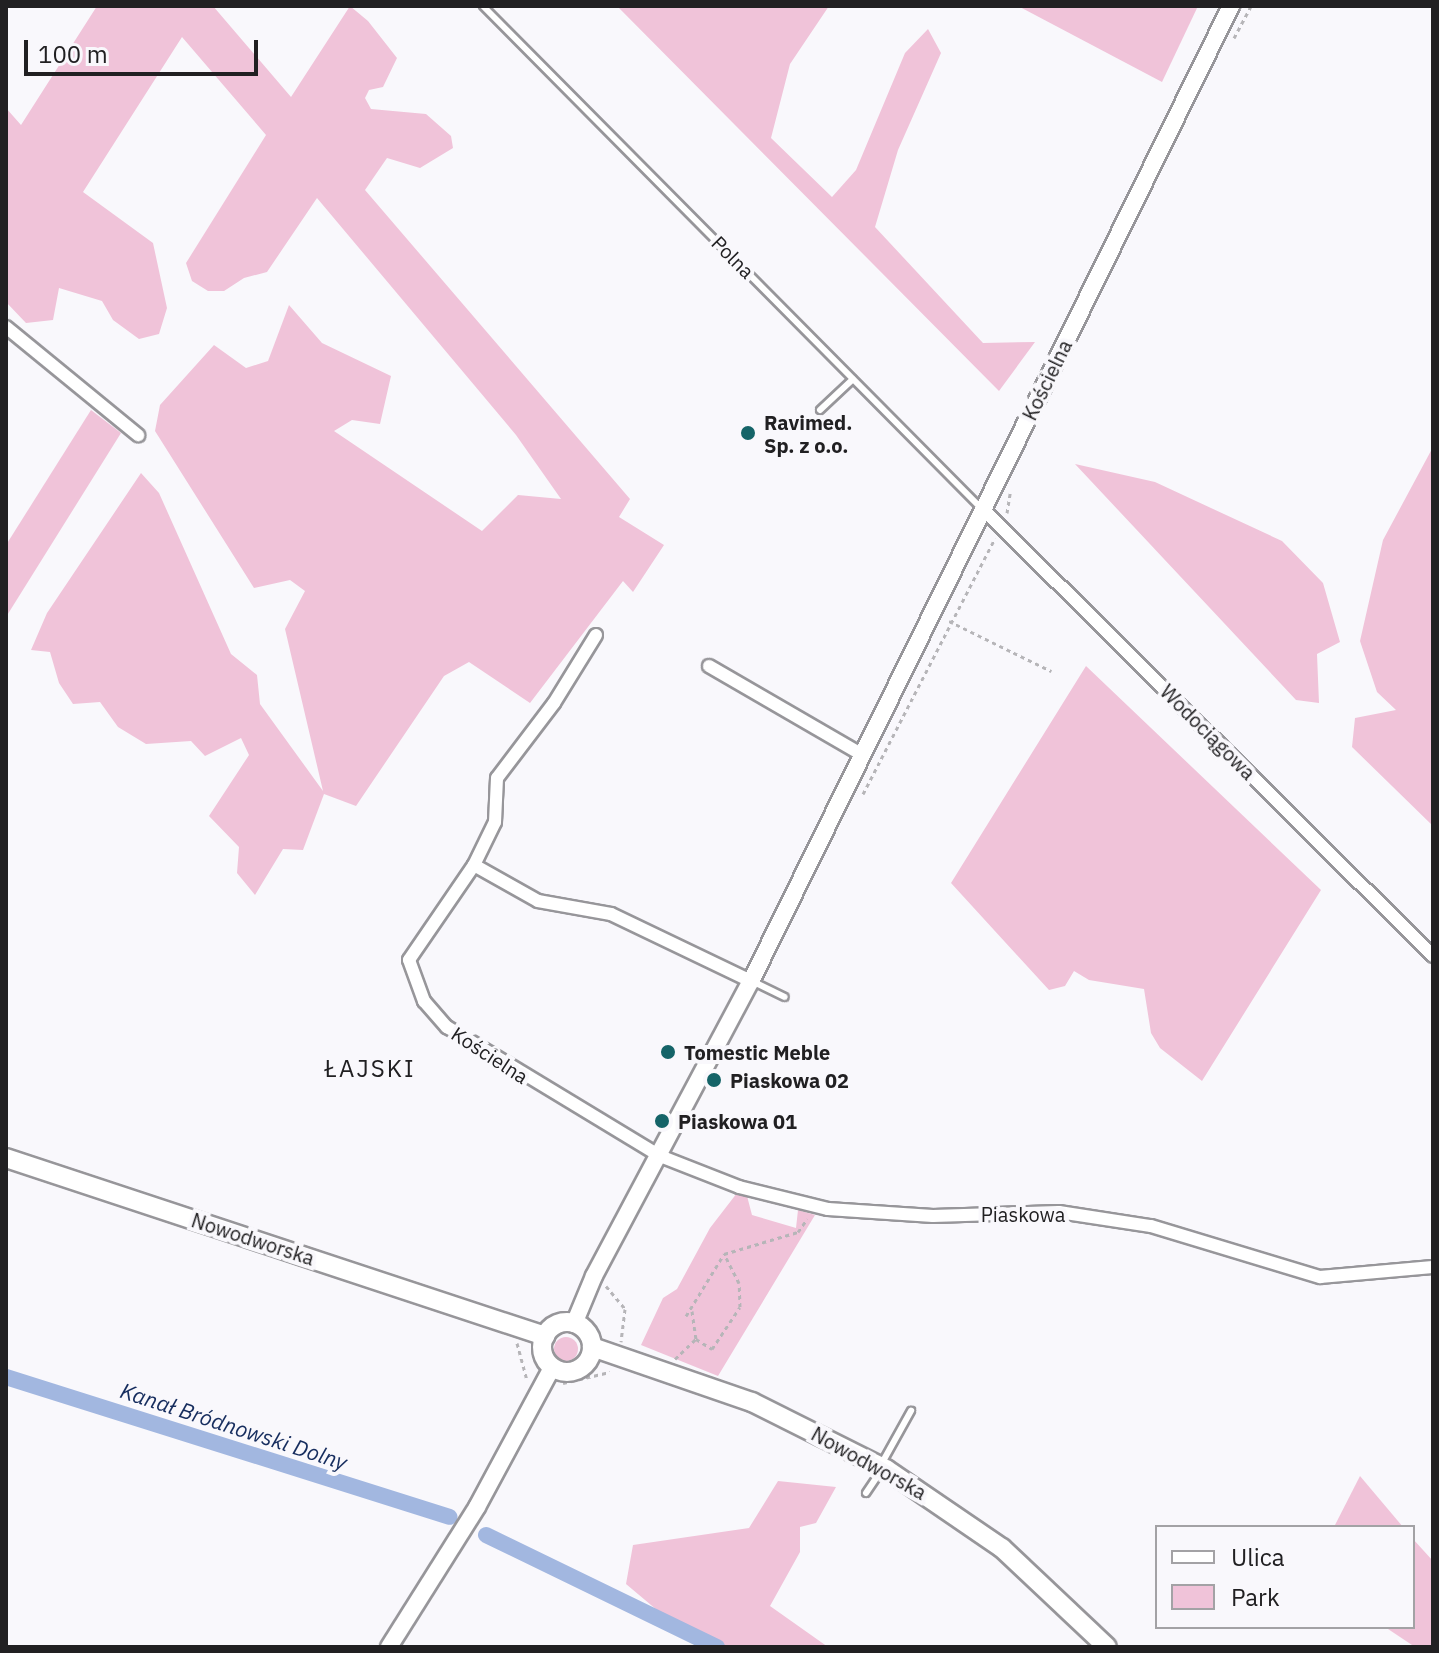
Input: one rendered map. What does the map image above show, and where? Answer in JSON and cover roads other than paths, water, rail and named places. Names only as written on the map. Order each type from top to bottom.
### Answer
[{"type":"main road","name":"Nowodworska","points":[[6,1158],[545,1336]]},
{"type":"main road","points":[[574,1324],[586,1332],[592,1347],[585,1365],[575,1371],[552,1368],[543,1354],[545,1336],[556,1325],[574,1324]]},
{"type":"main road","name":"Nowodworska","points":[[592,1347],[752,1402],[881,1467],[1002,1548],[1107,1647]]},
{"type":"street","name":"Kościelna","points":[[574,1324],[594,1276],[751,981],[1231,6]]},
{"type":"street","points":[[6,327],[138,435]]},
{"type":"street","name":"Wodociągowa","points":[[983,509],[1433,956]]},
{"type":"street","name":"Kościelna","points":[[596,635],[554,703],[497,778],[495,822],[474,865],[409,960],[424,1001],[447,1027],[513,1071],[660,1156]]},
{"type":"street","points":[[709,666],[861,754]]},
{"type":"street","points":[[474,865],[538,901],[611,914],[751,981]]},
{"type":"street","name":"Piaskowa","points":[[660,1156],[739,1187],[814,1205],[933,1216],[1059,1212],[1151,1226],[1320,1277],[1433,1267]]},
{"type":"street","points":[[389,1647],[477,1507],[552,1368]]},
{"type":"lane","name":"Polna","points":[[483,6],[983,509]]},
{"type":"lane","points":[[820,410],[853,379]]},
{"type":"lane","points":[[751,981],[785,997]]},
{"type":"lane","points":[[866,1493],[911,1411]]},
{"type":"waterway","name":"Kanał Bródnowski Dolny","points":[[6,1377],[449,1517]]},
{"type":"waterway","name":"Kanał Bródnowski Dolny","points":[[486,1535],[717,1647]]},
{"type":"place","name":"Ravimed. Sp. z o.o.","points":[[748,433]]},
{"type":"place","name":"Tomestic Meble","points":[[668,1052]]},
{"type":"place","name":"Piaskowa 02","points":[[714,1080]]},
{"type":"place","name":"Piaskowa 01","points":[[662,1121]]},
{"type":"district","name":"ŁAJSKI","points":[[370,1069]]}]
